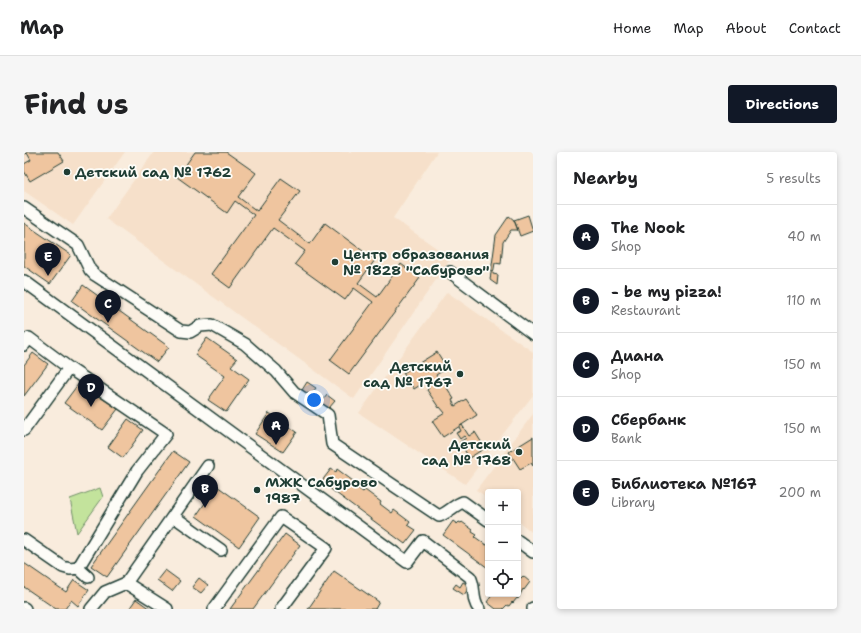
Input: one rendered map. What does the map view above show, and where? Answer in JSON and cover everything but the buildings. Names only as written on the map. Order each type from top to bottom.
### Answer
[{"type":"lane","points":[[24,208],[78,245],[90,270],[95,275],[181,331],[190,332],[200,326],[212,325],[245,344],[276,371],[294,392],[328,415],[332,444],[439,516],[446,514],[456,505],[463,502],[485,518]]},
{"type":"lane","points":[[450,272],[533,334]]},
{"type":"lane","points":[[24,281],[407,562],[423,541],[470,577],[473,584],[475,604],[479,609]]},
{"type":"lane","points":[[26,339],[166,434],[137,471],[78,568]]},
{"type":"lane","points":[[24,430],[69,368]]},
{"type":"lane","points":[[92,609],[102,588],[126,583],[208,466]]},
{"type":"lane","points":[[173,516],[221,550]]},
{"type":"lane","points":[[214,609],[281,517],[326,548],[281,609]]},
{"type":"lane","points":[[24,540],[63,567],[70,569],[78,568],[88,577]]},
{"type":"lane","points":[[521,543],[533,552]]},
{"type":"lane","points":[[126,583],[167,609]]},
{"type":"shaded area","name":"Детский сад № 1762","points":[[24,152],[125,152],[73,225],[24,191]]},
{"type":"shaded area","points":[[154,152],[437,152],[393,218],[451,258],[354,399],[106,219]]},
{"type":"shaded area","name":"Детский сад № 1767","points":[[447,292],[533,352],[533,395],[465,484],[359,413]]},
{"type":"shaded area","name":"Детский сад № 1768","points":[[533,414],[533,533],[521,523],[521,489],[485,489],[485,496],[476,490]]},
{"type":"green space","points":[[100,488],[103,497],[77,533],[70,499]]},
{"type":"place","name":"Детский сад № 1762","points":[[67,172]]},
{"type":"place","name":"Центр образования № 1828 \"Сабурово\"","points":[[335,262]]},
{"type":"place","name":"Библиотека №167","points":[[48,276]]},
{"type":"place","name":"Диана","points":[[108,323]]},
{"type":"place","name":"Детский сад № 1767","points":[[460,374]]},
{"type":"place","name":"Сбербанк","points":[[91,407]]},
{"type":"place","name":"The Nook","points":[[276,445]]},
{"type":"place","name":"Детский сад № 1768","points":[[519,452]]},
{"type":"place","name":"МЖК Сабурово 1987","points":[[257,490]]},
{"type":"place","name":"- be my pizza!","points":[[205,508]]}]
